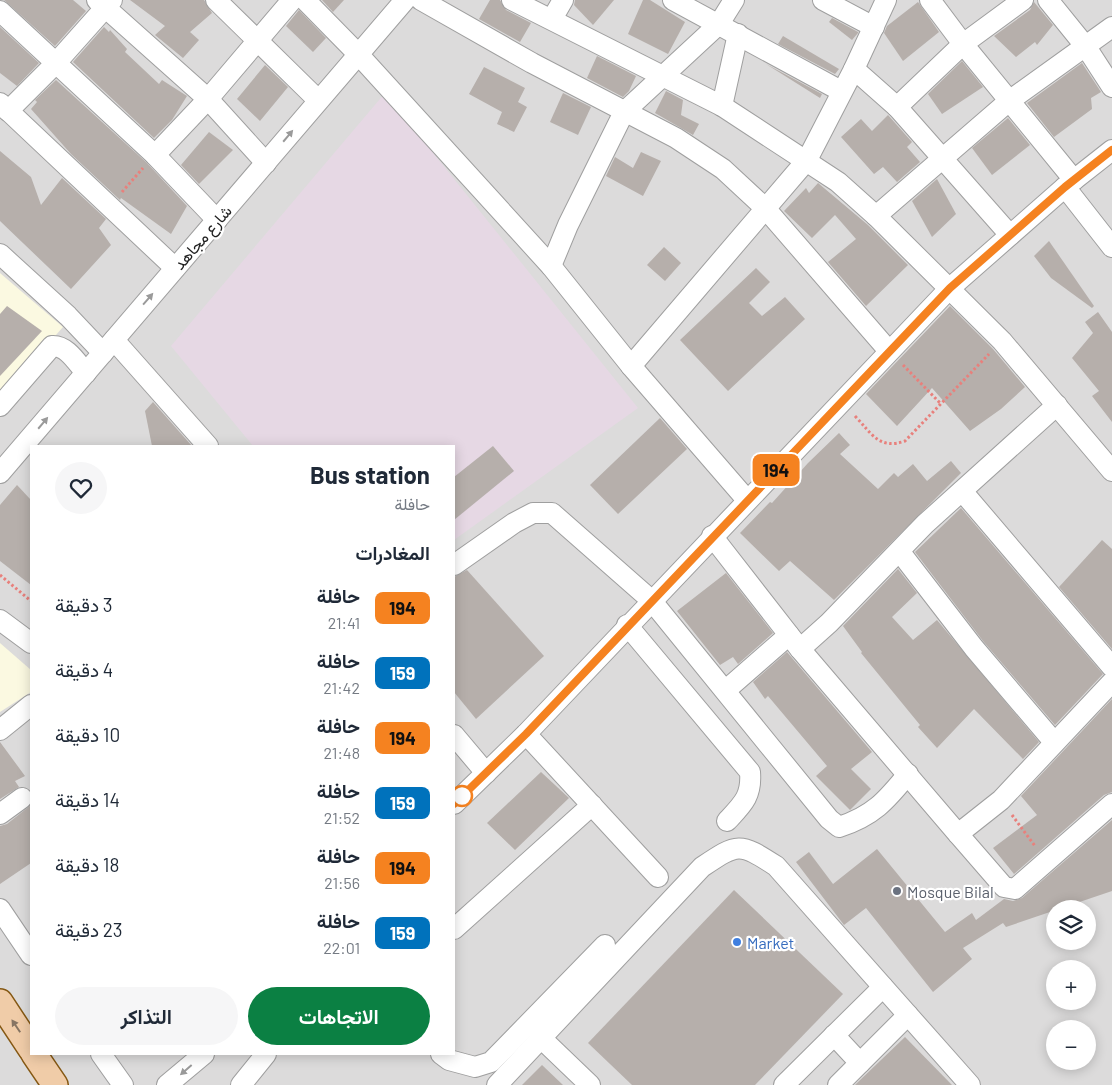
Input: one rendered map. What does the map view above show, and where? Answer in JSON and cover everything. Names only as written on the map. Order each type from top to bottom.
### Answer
[{"type":"main road","points":[[0,1002],[30,1048]]},
{"type":"main road","points":[[35,1055],[55,1085]]},
{"type":"street","points":[[216,0],[318,100]]},
{"type":"street","points":[[155,155],[208,99],[292,0]]},
{"type":"street","points":[[305,0],[358,54],[551,266],[631,366],[747,500]]},
{"type":"street","points":[[421,0],[624,112],[676,138],[723,169],[765,208],[889,351]]},
{"type":"street","points":[[512,0],[722,106],[838,182],[876,216],[1002,341],[1112,471]]},
{"type":"street","points":[[552,19],[563,0]]},
{"type":"street","points":[[673,0],[841,91]]},
{"type":"street","points":[[551,266],[568,225],[624,112],[719,24],[734,0]]},
{"type":"street","points":[[822,0],[874,27]]},
{"type":"street","points":[[631,366],[807,160],[841,91],[854,70],[886,0]]},
{"type":"street","points":[[930,0],[1009,101],[1069,183],[1112,247]]},
{"type":"street","points":[[896,107],[963,44],[1023,0]]},
{"type":"street","points":[[1048,0],[1086,47],[1112,87]]},
{"type":"street","name":"شارع مجاهد","points":[[0,474],[401,1]]},
{"type":"street","points":[[175,268],[4,107],[56,64],[105,2],[208,99],[266,162]]},
{"type":"street","points":[[0,11],[155,155],[217,220]]},
{"type":"street","points":[[876,216],[1009,101],[1112,27]]},
{"type":"street","points":[[722,106],[738,34]]},
{"type":"street","points":[[854,70],[870,81],[896,107],[1010,235]]},
{"type":"street","points":[[455,803],[526,734],[627,625],[950,288],[1069,183],[1112,150]]},
{"type":"street","points":[[0,254],[68,316],[109,346],[207,445]]},
{"type":"street","points":[[0,406],[52,346],[65,349],[86,373]]},
{"type":"street","points":[[726,690],[794,642],[829,623],[900,552],[925,524],[1057,405]]},
{"type":"street","points":[[962,491],[1112,667]]},
{"type":"street","points":[[455,564],[514,522],[533,513],[552,513],[651,600],[829,819],[839,827],[860,820],[870,814],[888,798],[908,774]]},
{"type":"street","points":[[712,536],[794,642],[958,834],[1009,890],[1015,889],[1048,862],[1112,804]]},
{"type":"street","points":[[900,552],[974,648],[1054,742]]},
{"type":"street","points":[[0,620],[30,642]]},
{"type":"street","points":[[627,625],[750,772],[752,787],[744,802],[727,821]]},
{"type":"street","points":[[958,834],[1001,800],[1112,682]]},
{"type":"street","points":[[0,730],[30,706]]},
{"type":"street","points":[[526,734],[658,877]]},
{"type":"street","points":[[455,736],[486,772]]},
{"type":"street","points":[[0,814],[22,798]]},
{"type":"street","points":[[455,928],[592,805]]},
{"type":"street","points":[[496,1085],[702,867],[731,848],[750,849],[776,866],[970,1085]]},
{"type":"street","points":[[0,909],[30,954]]},
{"type":"street","points":[[443,1055],[449,1060],[475,1067],[491,1062],[605,945]]},
{"type":"street","points":[[784,1085],[883,987]]},
{"type":"street","points":[[838,1085],[908,1015]]},
{"type":"street","points":[[834,1035],[860,1063]]},
{"type":"street","points":[[540,1038],[590,1085]]},
{"type":"street","points":[[102,1055],[123,1085]]},
{"type":"street","points":[[167,1085],[203,1055]]},
{"type":"street","points":[[241,1085],[265,1055]]},
{"type":"path","points":[[110,205],[155,155]]},
{"type":"path","points":[[841,401],[880,442],[892,446],[905,442],[1002,341]]},
{"type":"path","points":[[889,351],[941,404]]},
{"type":"path","points":[[0,575],[30,601]]},
{"type":"path","points":[[1001,800],[1048,862]]},
{"type":"shaded area","points":[[0,0],[1112,0],[1112,1085],[0,1085]]},
{"type":"shaded area","points":[[385,93],[638,408],[455,539],[455,445],[252,445],[171,346]]},
{"type":"shaded area","points":[[0,273],[63,327],[0,399]]},
{"type":"shaded area","points":[[0,643],[30,669],[30,693],[0,712]]},
{"type":"building","points":[[4,0],[73,0],[86,11],[55,46]]},
{"type":"building","points":[[130,0],[204,0],[212,13],[190,32],[199,40],[183,58],[155,35],[165,26]]},
{"type":"building","points":[[322,0],[344,0],[333,12]]},
{"type":"building","points":[[490,0],[500,0],[506,10],[531,23],[520,42],[479,19]]},
{"type":"building","points":[[575,0],[614,0],[593,25],[574,5]]},
{"type":"building","points":[[643,0],[650,0],[685,22],[668,54],[628,34]]},
{"type":"building","points":[[918,2],[939,32],[903,61],[884,33],[887,26]]},
{"type":"building","points":[[1034,2],[1053,25],[1037,45],[1035,42],[1016,57],[994,36],[1030,10]]},
{"type":"building","points":[[299,10],[326,38],[313,52],[286,26]]},
{"type":"building","points":[[832,18],[858,33],[852,40],[829,22]]},
{"type":"building","points":[[0,27],[39,63],[17,86],[0,73]]},
{"type":"building","points":[[104,27],[109,32],[110,30],[127,49],[125,52],[159,84],[162,80],[187,96],[172,120],[154,138],[73,62]]},
{"type":"building","points":[[783,36],[839,69],[835,74],[778,44]]},
{"type":"building","points":[[597,56],[636,76],[629,91],[623,97],[587,78]]},
{"type":"building","points":[[962,61],[983,87],[942,114],[928,94]]},
{"type":"building","points":[[1082,63],[1101,92],[1091,98],[1092,109],[1054,137],[1027,103]]},
{"type":"building","points":[[766,64],[822,94],[820,98]]},
{"type":"building","points":[[265,65],[288,87],[260,121],[237,99]]},
{"type":"building","points":[[484,67],[525,88],[518,102],[527,107],[514,132],[497,124],[502,112],[469,94]]},
{"type":"building","points":[[56,80],[147,163],[187,206],[171,234],[121,198],[120,200],[71,154],[31,109],[37,102],[35,100]]},
{"type":"building","points":[[666,91],[683,100],[681,115],[699,124],[693,135],[655,113]]},
{"type":"building","points":[[563,93],[591,107],[578,135],[550,122]]},
{"type":"building","points":[[888,115],[912,142],[907,147],[920,162],[897,182],[883,167],[874,174],[841,137],[861,119],[872,131]]},
{"type":"building","points":[[1008,118],[1030,145],[992,175],[972,148]]},
{"type":"building","points":[[209,132],[233,150],[199,184],[181,165]]},
{"type":"building","points":[[0,151],[31,177],[41,205],[62,178],[106,219],[99,228],[111,245],[71,289],[0,221]]},
{"type":"building","points":[[641,152],[661,161],[643,196],[606,176],[615,157],[633,168]]},
{"type":"building","points":[[937,179],[956,214],[932,237],[912,201]]},
{"type":"building","points":[[818,183],[868,225],[908,265],[866,306],[828,262],[856,239],[835,215],[812,238],[784,211],[806,188],[809,193]]},
{"type":"building","points":[[1049,241],[1094,306],[1092,308],[1051,278],[1034,256]]},
{"type":"building","points":[[664,247],[681,263],[665,281],[647,265]]},
{"type":"building","points":[[756,268],[770,282],[749,303],[762,316],[785,297],[805,319],[728,391],[680,340]]},
{"type":"building","points":[[7,306],[42,331],[0,376],[0,314]]},
{"type":"building","points":[[950,306],[993,349],[1025,387],[1001,409],[970,431],[932,388],[897,426],[866,394]]},
{"type":"building","points":[[1098,312],[1112,332],[1112,422],[1092,396],[1099,391],[1072,358],[1093,333],[1085,322]]},
{"type":"building","points":[[153,402],[191,445],[152,445],[145,411]]},
{"type":"building","points":[[660,418],[687,449],[618,514],[590,485]]},
{"type":"building","points":[[839,433],[850,445],[840,454],[878,489],[894,473],[898,477],[913,464],[927,481],[951,461],[961,473],[834,600],[790,561],[779,571],[740,533],[770,502],[772,503],[808,463]]},
{"type":"building","points":[[493,446],[514,471],[455,519],[455,476]]},
{"type":"building","points":[[17,485],[30,499],[30,584],[0,561],[0,505]]},
{"type":"building","points":[[961,508],[1103,674],[1055,725],[983,641],[915,552]]},
{"type":"building","points":[[1102,540],[1112,549],[1112,649],[1059,587]]},
{"type":"building","points":[[898,569],[917,593],[892,617],[913,640],[937,620],[1039,742],[1023,759],[974,709],[937,748],[918,727],[920,725],[861,653],[843,626]]},
{"type":"building","points":[[467,570],[544,656],[476,719],[455,693],[455,576]]},
{"type":"building","points":[[726,573],[773,633],[738,664],[733,657],[720,665],[677,611]]},
{"type":"building","points":[[787,652],[872,752],[851,769],[871,789],[850,810],[816,776],[827,766],[768,696],[765,699],[753,682]]},
{"type":"building","points":[[1112,699],[1112,792],[1104,795],[1014,874],[993,848],[1037,815],[1021,796]]},
{"type":"building","points":[[0,742],[25,776],[15,781],[19,787],[0,799]]},
{"type":"building","points":[[541,772],[569,798],[515,850],[487,823]]},
{"type":"building","points":[[30,806],[30,864],[0,884],[0,826],[7,824]]},
{"type":"building","points":[[1112,820],[1112,891],[1086,900],[1046,900],[1046,913],[1006,927],[1003,923],[963,948],[972,959],[933,992],[866,908],[844,925],[796,862],[809,852],[833,884],[877,849],[945,932],[972,913],[976,920],[1004,899],[1013,901],[1022,898]]},
{"type":"building","name":"Market","points":[[734,890],[843,994],[755,1085],[632,1085],[588,1043]]},
{"type":"building","points":[[905,1037],[952,1085],[855,1085],[857,1083]]},
{"type":"building","points":[[542,1065],[563,1085],[522,1085]]},
{"type":"bus line","name":"194","points":[[455,803],[526,734],[651,600],[950,288],[1065,187],[1112,150]]},
{"type":"place","name":"Mosque Bilal","points":[[897,891]]},
{"type":"place","name":"Market","points":[[737,942]]}]
